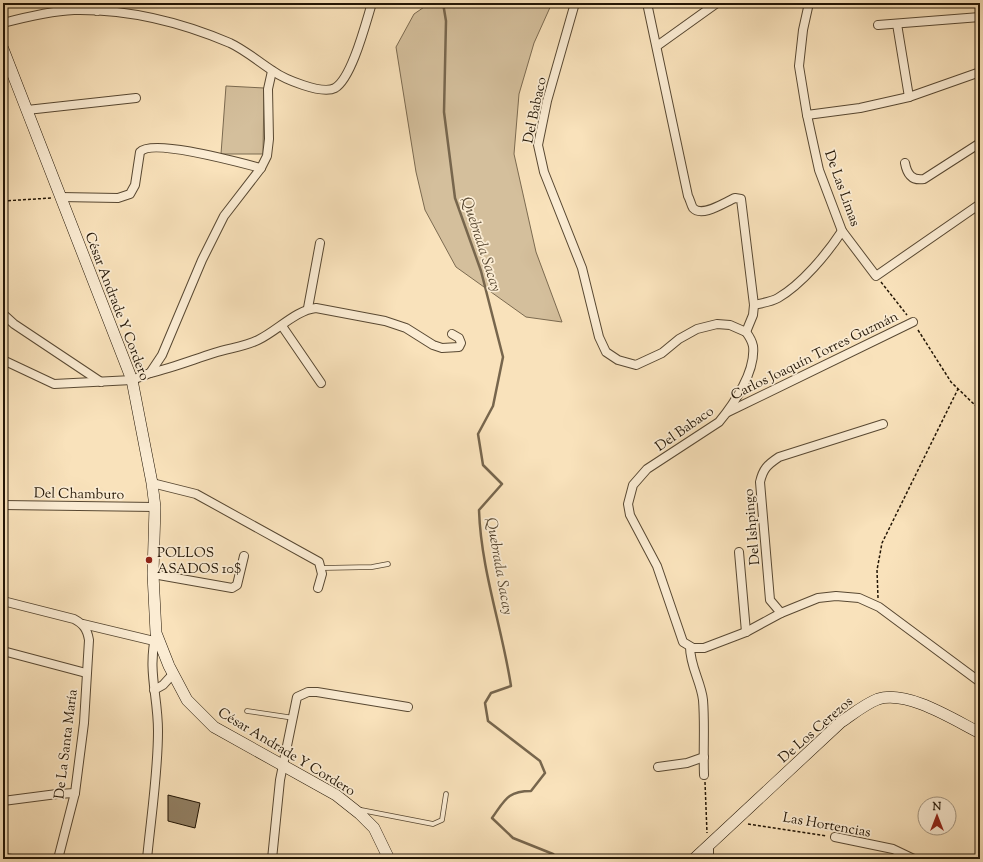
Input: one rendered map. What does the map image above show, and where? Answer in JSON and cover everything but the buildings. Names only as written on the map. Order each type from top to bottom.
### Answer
[{"type":"street","points":[[97,11],[104,3]]},
{"type":"street","points":[[3,23],[72,6],[97,11],[132,13],[167,21],[231,43],[283,77],[317,89],[328,90],[336,88],[345,78],[354,60],[372,3]]},
{"type":"street","name":"Del Babaco","points":[[575,3],[547,101],[538,145],[544,172],[582,268],[599,337],[606,352],[618,360],[636,365],[662,353],[680,339],[697,329],[717,324],[730,325],[746,332],[752,344],[749,371],[740,393],[727,412],[719,422],[647,469],[633,486],[628,504],[630,515],[657,566],[683,642],[690,647]]},
{"type":"street","points":[[647,3],[688,196],[693,208],[698,211],[706,212],[735,198],[741,199],[754,305],[753,316],[746,332]]},
{"type":"street","points":[[657,46],[717,3]]},
{"type":"street","name":"De Las Limas","points":[[809,3],[803,30],[799,66],[807,115],[819,170],[842,230],[876,276]]},
{"type":"street","points":[[878,25],[980,17]]},
{"type":"street","points":[[897,24],[909,97]]},
{"type":"street","name":"César Andrade Y Cordero","points":[[3,48],[132,380],[152,483],[155,507],[153,574],[155,637],[187,700],[214,727],[336,795],[374,828],[389,859]]},
{"type":"street","points":[[150,373],[162,355],[202,260],[224,216],[261,168],[267,156],[269,139],[268,89],[272,71]]},
{"type":"street","points":[[807,115],[860,108],[909,97],[980,72]]},
{"type":"street","points":[[27,110],[136,98]]},
{"type":"street","points":[[904,163],[906,171],[910,176],[918,180],[924,179],[980,143]]},
{"type":"street","points":[[60,198],[118,198],[130,194],[135,184],[140,152],[147,148],[192,151],[261,168]]},
{"type":"street","points":[[876,276],[980,204]]},
{"type":"street","points":[[754,305],[778,298],[796,284],[816,264],[842,230]]},
{"type":"street","points":[[308,308],[320,243]]},
{"type":"street","points":[[3,360],[54,384],[132,380],[150,373],[174,368],[216,352],[248,345],[282,326],[308,308],[316,308],[385,321],[406,328],[433,345],[442,348],[459,347],[461,343],[459,338],[452,334]]},
{"type":"street","points":[[3,314],[14,324],[102,382]]},
{"type":"street","name":"Carlos Joaquín Torres Guzmán","points":[[727,412],[913,322]]},
{"type":"street","points":[[282,326],[321,383]]},
{"type":"street","name":"Del Ishpingo","points":[[781,613],[770,600],[760,482],[762,471],[766,465],[779,457],[883,424]]},
{"type":"street","points":[[152,483],[196,494],[319,562],[322,568],[318,588]]},
{"type":"street","name":"Del Chamburo","points":[[3,505],[155,507]]},
{"type":"street","points":[[739,552],[746,632]]},
{"type":"street","points":[[153,574],[232,588],[237,585],[244,556]]},
{"type":"street","points":[[704,775],[703,701],[700,684],[690,658],[690,647],[704,648],[746,632],[781,613],[818,598],[836,596],[859,598],[878,607],[980,682]]},
{"type":"street","points":[[3,601],[74,618],[86,628],[155,637],[151,666],[158,732],[147,859]]},
{"type":"street","name":"De La Santa María","points":[[58,859],[75,793],[84,723],[89,640],[86,628]]},
{"type":"street","points":[[3,651],[86,673]]},
{"type":"street","points":[[154,690],[163,685],[173,674]]},
{"type":"street","points":[[272,859],[283,766],[297,698],[308,692],[317,692],[408,707]]},
{"type":"street","name":"De Los Cerezos","points":[[694,859],[841,722],[864,706],[879,699],[897,698],[923,704],[980,733]]},
{"type":"street","points":[[658,767],[687,763],[704,757]]},
{"type":"street","points":[[3,802],[57,794],[75,793]]},
{"type":"street","name":"Las Hortencias","points":[[835,837],[893,848],[914,859]]},
{"type":"street","points":[[708,845],[709,859]]},
{"type":"street","points":[[3,858],[12,859]]},
{"type":"lane","points":[[322,568],[372,567],[388,564]]},
{"type":"lane","points":[[247,711],[294,718]]},
{"type":"lane","points":[[353,809],[433,824],[442,820],[446,794]]},
{"type":"path","points":[[3,201],[60,198]]},
{"type":"path","points":[[876,276],[913,322],[951,382],[980,410]]},
{"type":"path","points":[[878,607],[877,570],[882,543],[958,389]]},
{"type":"path","points":[[704,775],[708,845]]},
{"type":"path","name":"Las Hortencias","points":[[734,822],[835,837]]},
{"type":"shaded area","points":[[430,3],[552,3],[534,43],[519,94],[514,154],[536,252],[562,322],[526,317],[456,267],[425,210],[416,172],[396,47],[414,14]]},
{"type":"shaded area","points":[[226,86],[264,88],[263,154],[221,154]]},
{"type":"waterway","name":"Quebrada Sacay","points":[[443,3],[446,21],[444,112],[455,198],[481,271],[503,357],[493,406],[478,434],[483,465],[502,484],[479,510],[484,555],[511,686],[491,693],[485,703],[488,721],[540,761],[545,773],[531,791],[523,791],[507,798],[492,818],[513,838],[553,854],[558,859]]},
{"type":"place","name":"POLLOS ASADOS 10$","points":[[149,560]]}]
